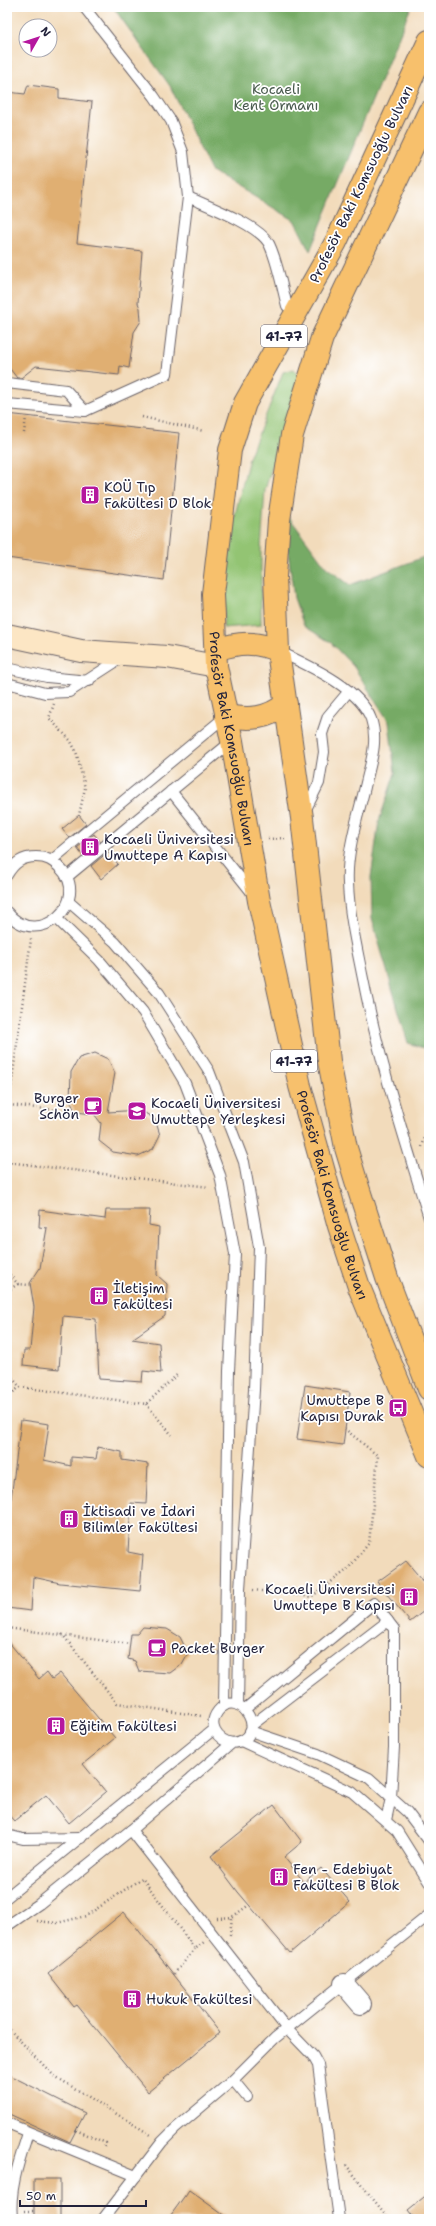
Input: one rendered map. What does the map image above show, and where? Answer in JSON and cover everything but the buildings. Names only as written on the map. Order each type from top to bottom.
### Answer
[{"type":"highway","name":"Profesör Baki Komsuoğlu Bulvarı","points":[[429,41],[336,242],[245,403],[230,450],[219,531],[213,594],[216,658],[232,741],[247,841],[300,1086],[338,1226],[376,1332],[429,1456]]},
{"type":"highway","name":"Profesör Baki Komsuoğlu Bulvarı","points":[[429,112],[322,338],[292,435],[279,520],[275,576],[278,651],[302,827],[329,1061],[346,1148],[387,1278],[429,1389]]},
{"type":"highway","points":[[216,658],[231,644],[248,642],[265,645],[278,651]]},
{"type":"highway","points":[[226,716],[253,719],[264,717],[276,712],[286,704]]},
{"type":"main road","points":[[7,635],[81,651],[167,657],[216,658]]},
{"type":"street","points":[[344,1984],[361,2004]]},
{"type":"lane","points":[[7,404],[85,411],[167,374],[188,198],[183,152],[171,121],[154,96],[84,7]]},
{"type":"lane","points":[[188,198],[241,221],[267,241],[281,280],[287,306]]},
{"type":"lane","points":[[7,384],[66,390],[85,411]]},
{"type":"lane","points":[[278,651],[311,668],[349,691],[363,704],[370,717],[374,731],[374,748],[353,838],[350,863],[348,882],[352,918],[370,1013],[397,1114],[429,1218]]},
{"type":"lane","points":[[7,683],[45,693],[69,692],[89,681],[126,654]]},
{"type":"lane","points":[[7,668],[47,677],[89,681]]},
{"type":"lane","points":[[302,827],[319,784],[324,752],[322,734],[328,716],[349,691]]},
{"type":"lane","points":[[52,860],[226,716]]},
{"type":"lane","points":[[67,877],[232,741]]},
{"type":"lane","points":[[171,791],[259,901]]},
{"type":"lane","points":[[7,875],[10,864],[22,859],[33,857],[52,860],[67,877],[70,891],[69,902],[57,920],[46,925],[32,926],[22,924],[7,913]]},
{"type":"lane","points":[[69,902],[114,942],[159,994],[208,1071],[244,1162],[259,1247],[254,1390],[240,1589],[241,1707],[250,1716],[251,1728]]},
{"type":"lane","points":[[57,920],[99,960],[143,1012],[186,1083],[220,1175],[235,1254],[229,1372],[224,1706]]},
{"type":"lane","points":[[386,1820],[391,1798],[394,1748],[394,1629],[374,1603],[241,1707],[224,1706],[216,1713],[214,1718],[214,1729],[221,1739],[237,1742],[352,1792],[397,1831],[429,1882]]},
{"type":"lane","points":[[7,1926],[19,1919],[131,1830],[237,1742],[251,1728],[388,1621]]},
{"type":"lane","points":[[251,1728],[318,1754],[369,1778],[407,1812],[429,1841]]},
{"type":"lane","points":[[7,1897],[82,1838],[214,1729]]},
{"type":"lane","points":[[131,1830],[287,2029],[313,2056],[318,2065],[339,2219]]},
{"type":"lane","points":[[7,1835],[23,1839],[82,1838]]},
{"type":"lane","points":[[103,2219],[162,2142],[233,2080],[287,2029],[429,1915]]},
{"type":"lane","points":[[233,2080],[248,2097]]},
{"type":"lane","points":[[7,2123],[28,2133],[136,2176]]},
{"type":"lane","points":[[12,2219],[11,2205],[16,2172],[28,2133]]},
{"type":"path","points":[[142,417],[204,431]]},
{"type":"path","points":[[58,693],[49,718],[70,740],[76,751],[85,788],[79,815]]},
{"type":"path","points":[[247,841],[302,827]]},
{"type":"path","points":[[7,1118],[32,926]]},
{"type":"path","points":[[9,1105],[75,1112]]},
{"type":"path","points":[[7,1162],[132,1176],[200,1187],[222,1187]]},
{"type":"path","points":[[7,1272],[18,1284]]},
{"type":"path","points":[[7,1291],[18,1284],[30,1285]]},
{"type":"path","points":[[7,1372],[20,1387],[146,1404],[172,1434]]},
{"type":"path","points":[[146,1404],[178,1374]]},
{"type":"path","points":[[7,1398],[20,1387]]},
{"type":"path","points":[[240,1589],[311,1597],[347,1570],[369,1543],[378,1456],[345,1429]]},
{"type":"path","points":[[421,1580],[429,1573]]},
{"type":"path","points":[[424,1577],[429,1583]]},
{"type":"path","points":[[7,1628],[130,1644]]},
{"type":"path","points":[[62,1634],[117,1703],[214,1718]]},
{"type":"path","points":[[19,1919],[57,1924],[86,1916],[142,1878],[195,1949]]},
{"type":"path","points":[[200,1919],[232,1917],[249,1904]]},
{"type":"path","points":[[174,1974],[195,1949],[213,1935]]},
{"type":"path","points":[[7,2027],[54,2075],[162,2142]]},
{"type":"path","points":[[76,2130],[106,2143],[99,2160]]},
{"type":"path","points":[[328,2143],[389,2219]]},
{"type":"green space","name":"Kocaeli Kent Ormanı","points":[[113,7],[411,7],[310,251],[294,220],[211,171],[170,86]]},
{"type":"green space","points":[[294,369],[299,376],[265,490],[261,549],[261,625],[223,628],[230,535],[249,458],[283,372]]},
{"type":"green space","points":[[289,517],[326,567],[350,585],[429,555],[429,1050],[408,1043],[372,919],[371,877],[379,821],[395,773],[389,722],[354,667],[330,642],[304,626],[294,598],[286,535]]},
{"type":"place","name":"KOÜ Tıp Fakültesi D Blok","points":[[90,495]]},
{"type":"place","name":"Kocaeli Üniversitesi Umuttepe A Kapısı","points":[[90,847]]},
{"type":"place","name":"Burger Schön","points":[[93,1106]]},
{"type":"place","name":"Kocaeli Üniversitesi Umuttepe Yerleşkesi","points":[[137,1111]]},
{"type":"place","name":"İletişim Fakültesi","points":[[99,1296]]},
{"type":"place","name":"Umuttepe B Kapısı Durak","points":[[398,1408]]},
{"type":"place","name":"İktisadi ve İdari Bilimler Fakültesi","points":[[69,1519]]},
{"type":"place","name":"Kocaeli Üniversitesi Umuttepe B Kapısı","points":[[409,1597]]},
{"type":"place","name":"Packet Burger","points":[[157,1648]]},
{"type":"place","name":"Eğitim Fakültesi","points":[[56,1726]]},
{"type":"place","name":"Fen - Edebiyat Fakültesi B Blok","points":[[279,1877]]},
{"type":"place","name":"Hukuk Fakültesi","points":[[132,1999]]}]
